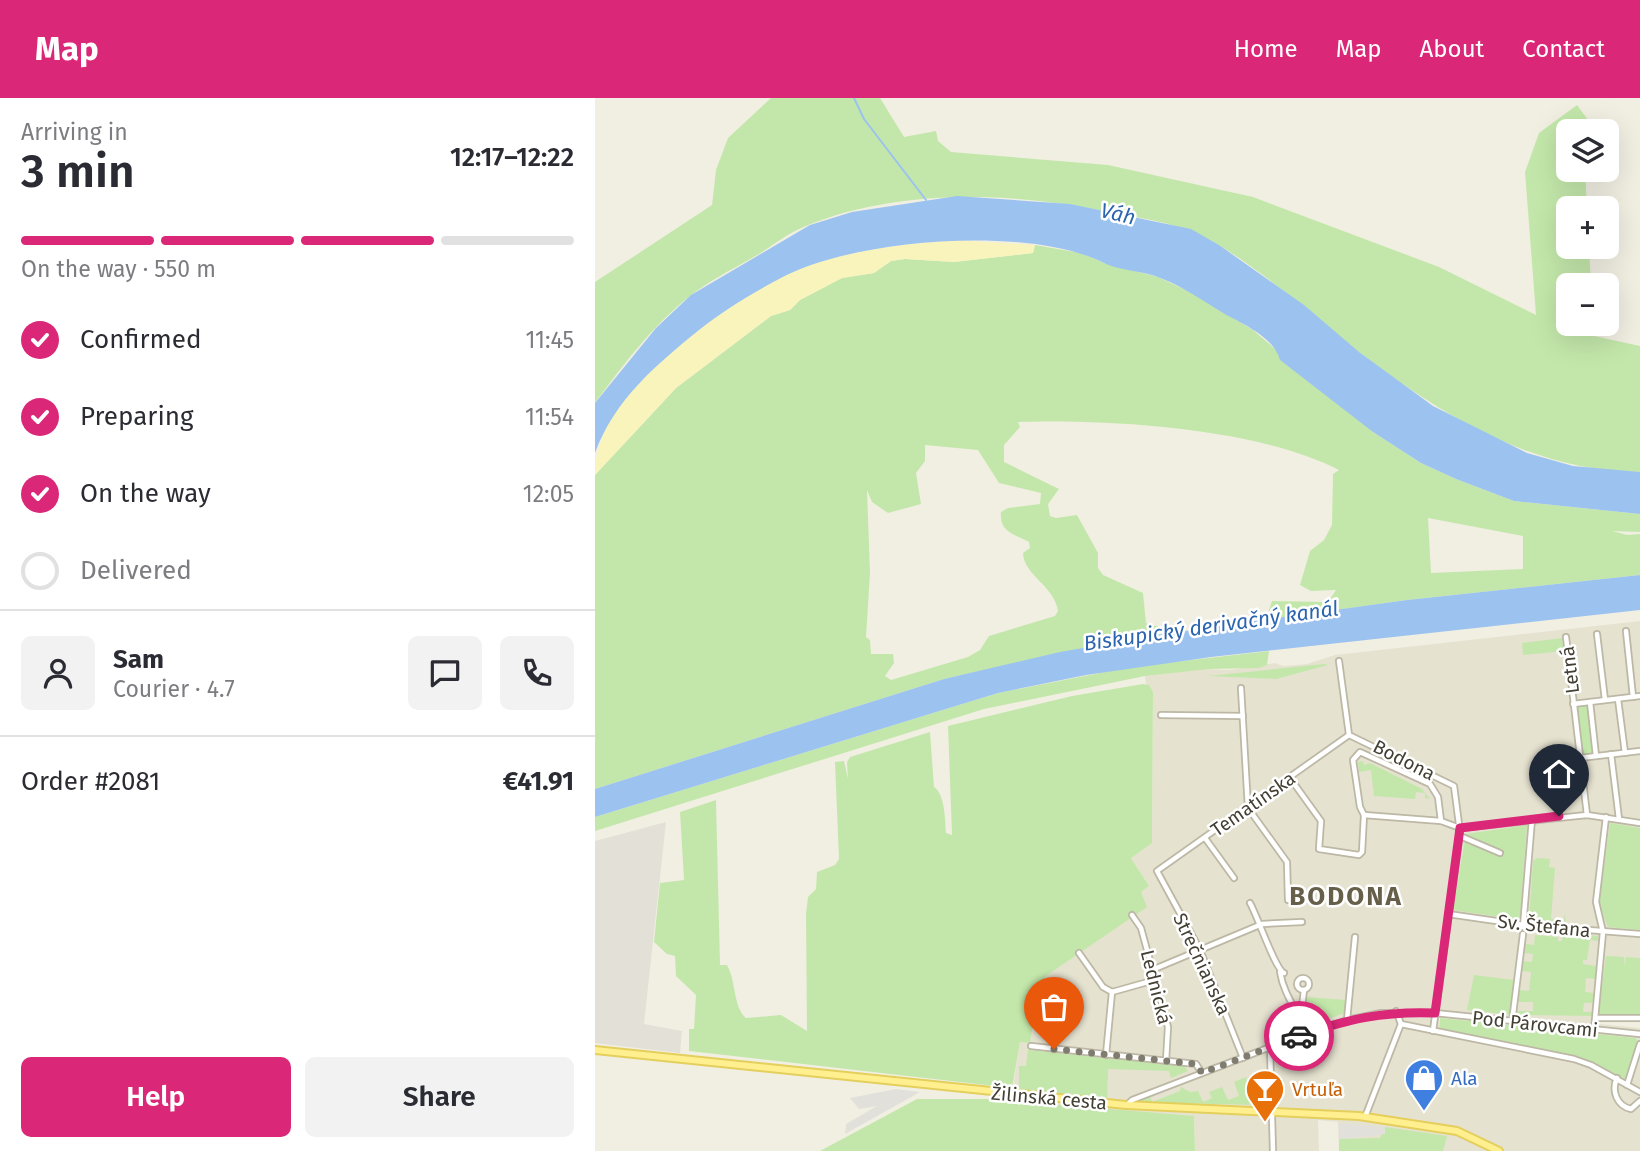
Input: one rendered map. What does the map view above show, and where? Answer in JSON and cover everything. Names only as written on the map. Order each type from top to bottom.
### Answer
[{"type":"main road","name":"Žilinská cesta","points":[[595,1050],[1126,1105],[1364,1117],[1457,1131],[1499,1151]]},
{"type":"street","points":[[1626,631],[1633,697]]},
{"type":"street","name":"Letná","points":[[1597,634],[1605,700]]},
{"type":"street","name":"Letná","points":[[1566,637],[1587,815]]},
{"type":"street","name":"Bodona","points":[[1339,661],[1349,735],[1454,786],[1460,828],[1433,1031]]},
{"type":"street","points":[[1241,688],[1248,808],[1287,862],[1289,901]]},
{"type":"street","name":"Letná","points":[[1573,704],[1640,696]]},
{"type":"street","points":[[1618,699],[1625,752]]},
{"type":"street","name":"Letná","points":[[1590,702],[1596,756]]},
{"type":"street","points":[[1161,715],[1243,716]]},
{"type":"street","name":"Tematínska","points":[[1157,872],[1349,735]]},
{"type":"street","points":[[1290,778],[1321,821],[1319,849],[1359,855],[1362,852],[1364,815],[1360,807],[1355,755],[1363,751],[1430,784],[1439,797],[1441,821]]},
{"type":"street","points":[[1580,758],[1640,751]]},
{"type":"street","points":[[1611,754],[1619,819]]},
{"type":"street","points":[[1393,765],[1397,757]]},
{"type":"street","points":[[1364,815],[1441,821],[1460,828],[1587,815],[1640,822]]},
{"type":"street","points":[[1594,1030],[1604,932],[1596,901],[1606,817]]},
{"type":"street","points":[[1512,1022],[1532,819]]},
{"type":"street","points":[[1459,836],[1500,853]]},
{"type":"street","points":[[1206,838],[1234,878]]},
{"type":"street","name":"Strečnianska","points":[[1157,872],[1200,950],[1243,1058]]},
{"type":"street","points":[[1250,903],[1262,924],[1282,973],[1285,997],[1300,1016],[1307,1033]]},
{"type":"street","name":"Sv. Štefana","points":[[1448,914],[1523,929],[1640,934]]},
{"type":"street","name":"Lednická","points":[[1132,915],[1141,928],[1168,1027],[1166,1061]]},
{"type":"street","points":[[1152,970],[1262,924],[1302,922]]},
{"type":"street","points":[[1347,1020],[1355,937]]},
{"type":"street","points":[[1079,953],[1103,987],[1112,992],[1155,980]]},
{"type":"street","points":[[1054,1049],[1060,986]]},
{"type":"street","points":[[1300,1016],[1304,990]]},
{"type":"street","points":[[1106,1055],[1112,992]]},
{"type":"street","points":[[1364,1117],[1401,1024],[1396,1011]]},
{"type":"street","name":"Pod Párovcami","points":[[1126,1105],[1132,1100],[1307,1033],[1347,1020],[1396,1011],[1640,1034]]},
{"type":"street","points":[[1596,1018],[1640,1018]]},
{"type":"street","points":[[1401,1024],[1574,1059],[1640,1092]]},
{"type":"street","points":[[1627,1085],[1640,1044]]},
{"type":"street","points":[[1031,1046],[1196,1064],[1202,1073]]},
{"type":"street","points":[[1270,1048],[1272,1151]]},
{"type":"street","points":[[1616,1078],[1614,1091],[1621,1104],[1631,1109],[1640,1101]]},
{"type":"shaded area","points":[[1640,621],[1640,1021],[1599,1021],[1599,1024],[1640,1028],[1640,1151],[1339,1151],[1338,1122],[1318,1120],[1319,1151],[1195,1151],[1194,1117],[1011,1101],[1020,1041],[1029,1043],[1038,991],[1046,976],[1146,907],[1141,892],[1149,886],[1131,858],[1152,842],[1153,692],[1146,684],[1145,676],[1201,669],[1230,670],[1275,663],[1283,666],[1307,664],[1335,655]],"holes":[[[1439,1018],[1638,1038],[1622,1078],[1584,1059],[1439,1029]]]},
{"type":"shaded area","points":[[666,822],[644,1024],[682,1031],[680,1053],[595,1043],[595,841]]},
{"type":"shaded area","points":[[896,1089],[920,1092],[845,1134],[846,1124],[877,1106],[859,1109],[850,1098]]},
{"type":"shaded area","points":[[1339,1123],[1385,1127],[1385,1134],[1339,1139]]},
{"type":"green space","points":[[771,98],[880,98],[904,137],[936,131],[938,141],[951,152],[1108,165],[1253,197],[1439,267],[1536,315],[1525,172],[1539,133],[1556,120],[1556,182],[1586,182],[1586,196],[1556,196],[1556,259],[1590,259],[1590,273],[1556,273],[1556,336],[1594,336],[1640,346],[1640,472],[1563,462],[1526,451],[1457,418],[1391,376],[1255,269],[1203,237],[1143,218],[1023,199],[985,197],[907,201],[868,207],[797,230],[705,285],[676,307],[639,346],[595,403],[595,282],[712,205],[716,170],[728,138]]},
{"type":"green space","points":[[1577,105],[1587,119],[1558,119]]},
{"type":"green space","points":[[1035,245],[1081,253],[1104,263],[1158,277],[1192,293],[1253,330],[1373,432],[1421,463],[1456,479],[1514,501],[1640,514],[1640,532],[1612,531],[1627,535],[1640,534],[1640,575],[1407,600],[1273,619],[1269,610],[1272,601],[1328,602],[1336,590],[1311,591],[1300,585],[1310,551],[1324,540],[1332,525],[1333,474],[1339,470],[1268,444],[1183,429],[1095,422],[1018,422],[1020,427],[1004,445],[1004,462],[1059,489],[1048,504],[1050,516],[1056,518],[1077,515],[1098,553],[1098,568],[1103,575],[1143,593],[1146,623],[1160,627],[1160,631],[944,679],[595,789],[595,475],[676,388],[771,316],[790,310],[800,300],[842,278],[874,273],[891,261],[905,259],[954,262],[1033,253]],"holes":[[[925,445],[978,450],[999,483],[1041,493],[1040,504],[1008,508],[1001,512],[1001,519],[1009,532],[1029,542],[1030,548],[1023,553],[1025,561],[1033,575],[1051,594],[1058,611],[1055,616],[989,636],[980,650],[968,657],[891,680],[885,676],[894,663],[893,654],[871,654],[870,640],[866,637],[870,573],[867,490],[872,502],[888,513],[921,504],[916,473],[925,461]],[[1428,518],[1523,536],[1523,569],[1431,573]]]},
{"type":"green space","points":[[1562,638],[1564,651],[1523,655],[1522,643]]},
{"type":"green space","points":[[1269,651],[1267,665],[1259,668],[1209,669],[1145,676],[984,709],[595,831],[595,817],[998,693],[1130,667]]},
{"type":"green space","points":[[1328,665],[1276,679],[1208,676]]},
{"type":"green space","points":[[1149,685],[1153,692],[1152,843],[1131,858],[1149,886],[1141,892],[1147,907],[1046,976],[1038,991],[1030,1043],[1020,1042],[1012,1088],[689,1051],[689,1029],[694,1029],[696,995],[676,976],[675,956],[667,954],[654,942],[660,883],[684,880],[680,812],[716,800],[720,965],[727,965],[730,971],[742,1013],[746,1018],[781,1015],[807,1031],[808,897],[816,889],[817,872],[835,865],[839,859],[835,762],[844,761],[848,779],[847,762],[850,757],[930,732],[934,787],[942,801],[946,833],[952,835],[948,726],[1072,696]]},
{"type":"green space","points":[[1588,705],[1594,754],[1583,755],[1577,707]]},
{"type":"green space","points":[[1363,761],[1364,765],[1370,763],[1422,789],[1430,799],[1425,798],[1425,793],[1416,792],[1415,799],[1374,796],[1371,770],[1359,772],[1358,762]]},
{"type":"green space","points":[[1610,823],[1640,828],[1640,930],[1608,927],[1599,904]]},
{"type":"green space","points":[[1527,825],[1520,920],[1453,910],[1466,834]]},
{"type":"green space","points":[[1537,858],[1550,859],[1549,867],[1555,868],[1551,919],[1564,920],[1565,912],[1566,924],[1529,921],[1533,861]]},
{"type":"green space","points":[[1563,932],[1598,936],[1598,941],[1590,940],[1587,960],[1583,960],[1583,964],[1596,966],[1595,979],[1586,978],[1585,992],[1594,993],[1594,1003],[1584,1003],[1583,1012],[1594,1012],[1593,1016],[1516,1015],[1516,1011],[1533,1011],[1533,1002],[1517,1002],[1520,990],[1529,991],[1531,972],[1522,971],[1523,961],[1532,962],[1533,954],[1524,953],[1525,944],[1534,945],[1535,935],[1558,937],[1558,941],[1562,941]]},
{"type":"green space","points":[[1606,956],[1624,957],[1625,967],[1626,957],[1640,958],[1640,1016],[1598,1016]]},
{"type":"green space","points":[[1474,975],[1514,980],[1511,1015],[1467,1010]]},
{"type":"green space","points":[[1306,997],[1346,1000],[1345,1013],[1307,1026],[1303,1015]]},
{"type":"green space","points":[[1440,1018],[1636,1038],[1638,1041],[1627,1078],[1623,1079],[1584,1059],[1439,1029]]},
{"type":"green space","points":[[1028,1050],[1184,1066],[1188,1071],[1171,1078],[1169,1071],[1108,1069],[1107,1100],[1019,1090],[1019,1066],[1026,1066]]},
{"type":"green space","points":[[1246,1077],[1253,1101],[1266,1096],[1258,1105],[1134,1102],[1150,1096],[1152,1102],[1180,1091],[1181,1087],[1190,1092],[1198,1091],[1203,1102],[1212,1098],[1209,1092],[1222,1087],[1228,1100],[1239,1096],[1234,1082]]},
{"type":"green space","points":[[917,1099],[990,1099],[1194,1116],[1195,1151],[820,1151]]},
{"type":"green space","points":[[1385,1127],[1447,1136],[1443,1151],[1339,1151],[1339,1139],[1380,1138]]},
{"type":"sand","points":[[956,240],[1035,245],[1033,253],[954,262],[905,259],[891,261],[874,273],[842,278],[800,300],[790,310],[771,316],[676,388],[595,475],[600,443],[614,413],[636,384],[662,358],[722,312],[780,278],[820,262],[889,247]]},
{"type":"water","name":"Váh","points":[[957,196],[1070,204],[1191,229],[1219,245],[1304,305],[1359,352],[1433,406],[1527,453],[1573,466],[1640,472],[1640,514],[1514,501],[1456,479],[1421,463],[1373,432],[1280,360],[1270,343],[1262,336],[1178,286],[1155,276],[1115,267],[1072,251],[1032,244],[988,241],[941,241],[850,254],[811,265],[779,279],[718,316],[652,370],[614,416],[595,453],[595,403],[656,328],[691,295],[810,225],[852,212]]},
{"type":"water","points":[[1640,575],[1640,610],[1211,657],[1086,675],[998,693],[595,817],[595,789],[944,679],[1060,652],[1156,635],[1407,600]]},
{"type":"waterway","points":[[854,98],[864,119],[926,200]]},
{"type":"way so far","points":[[1054,1049],[1196,1064],[1202,1073],[1299,1036]]},
{"type":"place","name":"Ala","points":[[1424,1112]]},
{"type":"place","name":"Vrtuľa","points":[[1265,1123]]},
{"type":"district","name":"BODONA","points":[[1346,896]]},
{"type":"route","points":[[1299,1036],[1347,1020],[1381,1013],[1435,1013],[1460,828],[1559,816]]},
{"type":"water label","name":"Biskupický derivačný kanál","points":[[1211,626]]}]
